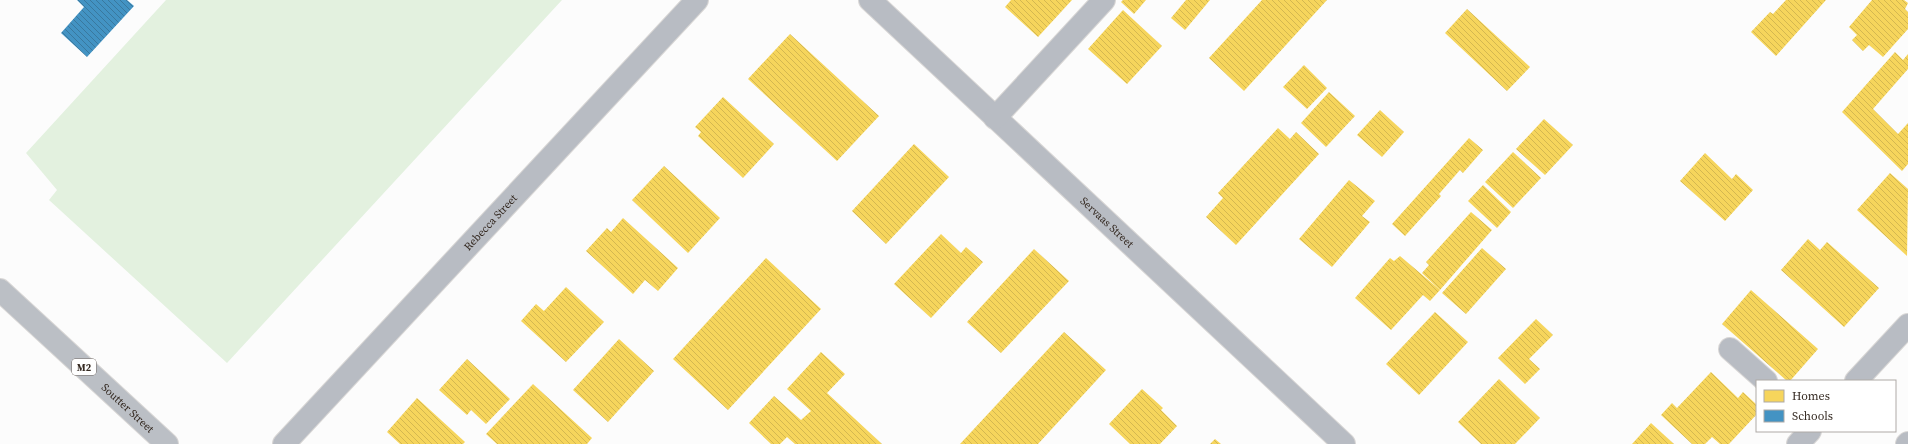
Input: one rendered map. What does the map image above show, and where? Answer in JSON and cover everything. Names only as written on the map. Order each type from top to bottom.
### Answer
[{"type":"main road","name":"Soutter Street","points":[[0,290],[167,444]]},
{"type":"street","name":"Rebecca Street","points":[[284,444],[697,0]]},
{"type":"street","name":"Servaas Street","points":[[870,0],[1344,444]]},
{"type":"street","points":[[995,118],[1104,0]]},
{"type":"street","points":[[1857,380],[1908,325]]},
{"type":"street","points":[[1730,349],[1765,380]]},
{"type":"street","points":[[1798,444],[1809,432]]},
{"type":"green space","points":[[166,0],[562,0],[227,363],[49,200],[57,190],[26,153]]},
{"type":"building: Homes","points":[[1011,0],[1072,0],[1038,37],[1005,7]]},
{"type":"building: Homes","points":[[1123,0],[1146,0],[1134,14],[1121,2]]},
{"type":"building: Homes","points":[[1186,0],[1210,0],[1185,30],[1171,18]]},
{"type":"building: Homes","points":[[1262,0],[1327,0],[1244,91],[1209,58]]},
{"type":"building: Homes","points":[[1786,0],[1826,0],[1776,56],[1751,32],[1770,12],[1773,14]]},
{"type":"building: Homes","points":[[1872,0],[1904,0],[1908,3],[1905,9],[1908,12],[1908,29],[1883,57],[1869,45],[1863,51],[1852,40],[1857,35],[1849,27]]},
{"type":"building: Homes","points":[[1467,9],[1530,67],[1507,91],[1445,33]]},
{"type":"building: Homes","points":[[1123,10],[1162,46],[1127,84],[1088,49]]},
{"type":"building: Homes","points":[[790,34],[879,116],[837,161],[748,79]]},
{"type":"building: Homes","points":[[1895,52],[1903,60],[1908,54],[1908,69],[1873,109],[1898,134],[1908,123],[1908,164],[1902,171],[1842,112]]},
{"type":"building: Homes","points":[[1304,65],[1327,88],[1307,109],[1283,87]]},
{"type":"building: Homes","points":[[1329,92],[1355,116],[1326,147],[1301,123]]},
{"type":"building: Homes","points":[[723,97],[774,144],[743,178],[698,136],[701,132],[695,127]]},
{"type":"building: Homes","points":[[1380,110],[1404,132],[1382,157],[1357,135]]},
{"type":"building: Homes","points":[[1544,119],[1573,145],[1545,175],[1516,149]]},
{"type":"building: Homes","points":[[1278,128],[1290,139],[1296,132],[1319,154],[1236,245],[1206,217],[1223,198],[1218,193]]},
{"type":"building: Homes","points":[[1469,138],[1483,150],[1463,173],[1460,170],[1439,194],[1441,196],[1405,236],[1392,224]]},
{"type":"building: Homes","points":[[914,144],[949,177],[886,244],[852,211]]},
{"type":"building: Homes","points":[[1513,152],[1541,178],[1513,208],[1485,182]]},
{"type":"building: Homes","points":[[1705,153],[1732,179],[1736,174],[1753,190],[1725,221],[1680,181]]},
{"type":"building: Homes","points":[[664,166],[720,218],[688,253],[632,200]]},
{"type":"building: Homes","points":[[1890,173],[1908,189],[1907,256],[1857,210]]},
{"type":"building: Homes","points":[[1349,180],[1375,201],[1362,216],[1370,222],[1332,267],[1299,239]]},
{"type":"building: Homes","points":[[1483,185],[1511,212],[1497,228],[1468,201]]},
{"type":"building: Homes","points":[[1471,212],[1492,230],[1440,290],[1422,273],[1429,265],[1426,262]]},
{"type":"building: Homes","points":[[623,218],[678,268],[658,291],[645,280],[633,294],[586,251],[607,228],[611,232]]},
{"type":"building: Homes","points":[[941,234],[961,253],[966,247],[983,262],[931,318],[894,284]]},
{"type":"building: Homes","points":[[1808,239],[1820,250],[1827,242],[1879,288],[1844,327],[1781,270]]},
{"type":"building: Homes","points":[[1482,248],[1506,269],[1466,314],[1442,293]]},
{"type":"building: Homes","points":[[1034,249],[1069,281],[1001,353],[967,322]]},
{"type":"building: Homes","points":[[1400,256],[1440,290],[1430,301],[1423,295],[1391,330],[1355,298],[1390,258],[1394,261]]},
{"type":"building: Homes","points":[[766,258],[821,309],[728,410],[673,359]]},
{"type":"building: Homes","points":[[566,287],[604,322],[566,362],[521,321],[536,304],[544,311]]},
{"type":"building: Homes","points":[[1751,290],[1818,349],[1791,380],[1786,380],[1722,324]]},
{"type":"building: Homes","points":[[1435,312],[1468,342],[1419,395],[1386,364]]},
{"type":"building: Homes","points":[[1536,319],[1553,335],[1529,359],[1540,369],[1525,384],[1498,358]]},
{"type":"building: Homes","points":[[1064,332],[1106,370],[1038,444],[960,444]]},
{"type":"building: Homes","points":[[619,339],[654,371],[608,422],[573,390]]},
{"type":"building: Homes","points":[[821,352],[845,374],[827,393],[882,444],[795,444],[787,437],[780,444],[771,444],[749,423],[774,396],[801,420],[811,411],[787,389]]},
{"type":"building: Homes","points":[[467,359],[510,399],[486,424],[471,410],[467,415],[439,390]]},
{"type":"building: Homes","points":[[1711,372],[1738,398],[1743,392],[1756,404],[1756,415],[1729,444],[1720,444],[1712,437],[1705,444],[1692,444],[1661,415],[1672,403],[1677,408]]},
{"type":"building: Homes","points":[[1499,379],[1540,418],[1515,444],[1481,444],[1458,422]]},
{"type":"building: Homes","points":[[533,384],[592,438],[587,444],[497,444],[486,434]]},
{"type":"building: Homes","points":[[1142,389],[1163,408],[1161,410],[1177,426],[1160,444],[1130,444],[1109,424]]},
{"type":"building: Homes","points":[[417,398],[465,442],[463,444],[400,444],[387,432]]},
{"type":"building: Homes","points":[[1651,423],[1674,444],[1632,444]]},
{"type":"building: Homes","points":[[1215,439],[1221,444],[1210,444]]},
{"type":"building: Schools","points":[[77,0],[127,0],[134,6],[87,57],[61,33],[84,7]]}]
